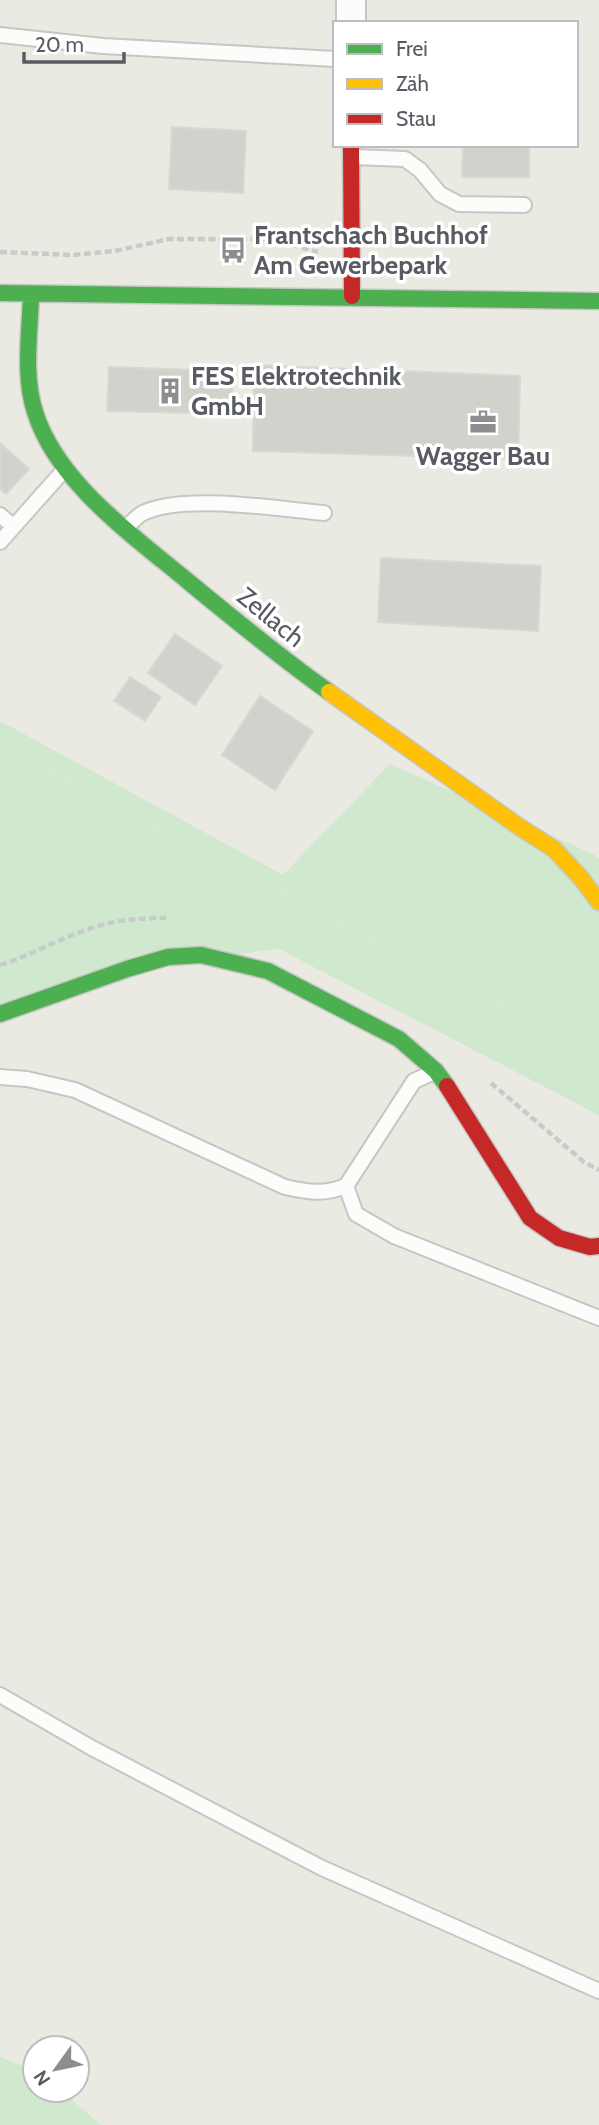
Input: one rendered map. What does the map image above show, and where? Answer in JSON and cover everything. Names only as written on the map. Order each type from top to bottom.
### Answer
[{"type":"street","points":[[351,0],[351,21]]},
{"type":"street","points":[[351,151],[352,296]]},
{"type":"street","points":[[0,293],[599,301]]},
{"type":"street","name":"Zellach","points":[[31,295],[29,373],[34,410],[49,447],[80,485],[125,529],[280,657],[554,849],[582,878],[599,902]]},
{"type":"street","points":[[0,1014],[168,957],[201,955],[268,971],[399,1039],[436,1071],[461,1106],[530,1218],[558,1238],[590,1247],[599,1246]]},
{"type":"lane","points":[[0,35],[103,46],[333,59]]},
{"type":"lane","points":[[351,151],[405,159],[420,170],[440,194],[459,204],[524,205]]},
{"type":"lane","points":[[0,542],[66,467]]},
{"type":"lane","points":[[125,529],[140,514],[163,506],[199,503],[324,513]]},
{"type":"lane","points":[[0,515],[13,527]]},
{"type":"lane","points":[[0,1077],[27,1079],[75,1090],[285,1186],[309,1192],[330,1192],[346,1186],[414,1082],[436,1071]]},
{"type":"lane","points":[[346,1186],[356,1214],[394,1236],[599,1318]]},
{"type":"lane","points":[[0,1695],[92,1748],[322,1868],[599,1991]]},
{"type":"path","points":[[0,252],[72,256],[115,251],[169,239],[271,239],[351,260]]},
{"type":"green space","points":[[0,721],[283,875],[390,764],[593,854],[599,859],[599,1115],[279,949],[105,969],[0,1013]]},
{"type":"green space","points":[[0,2057],[21,2065],[21,2104],[76,2104],[101,2125],[0,2125]]},
{"type":"building","points":[[172,127],[246,131],[243,193],[169,189]]},
{"type":"building","points":[[463,147],[529,147],[529,177],[462,177]]},
{"type":"building","points":[[254,365],[520,376],[518,459],[253,451]]},
{"type":"building","name":"FES Elektrotechnik GmbH","points":[[109,367],[233,371],[232,414],[107,411]]},
{"type":"building","points":[[0,443],[29,469],[6,494],[0,489]]},
{"type":"building","points":[[381,558],[541,566],[538,631],[378,622]]},
{"type":"building","points":[[175,634],[222,666],[195,705],[148,673]]},
{"type":"building","points":[[130,677],[161,697],[145,721],[114,701]]},
{"type":"building","points":[[260,696],[313,731],[275,790],[222,755]]},
{"type":"railway","points":[[0,745],[599,1058]]},
{"type":"traffic: fast","points":[[0,293],[599,301]]},
{"type":"traffic: fast","points":[[31,295],[28,354],[31,398],[46,438],[61,462],[79,485],[123,527],[259,639],[329,692]]},
{"type":"traffic: fast","points":[[0,1014],[127,969],[168,957],[201,955],[268,971],[399,1039],[436,1071],[447,1086]]},
{"type":"traffic: slow","points":[[329,692],[554,849],[599,902]]},
{"type":"traffic: jam","points":[[351,147],[352,296]]},
{"type":"traffic: jam","points":[[447,1086],[530,1218],[559,1238],[590,1247],[599,1246]]},
{"type":"place","name":"Frantschach Buchhof Am Gewerbepark","points":[[233,250]]},
{"type":"place","name":"FES Elektrotechnik GmbH","points":[[170,391]]},
{"type":"place","name":"Wagger Bau","points":[[483,422]]}]
